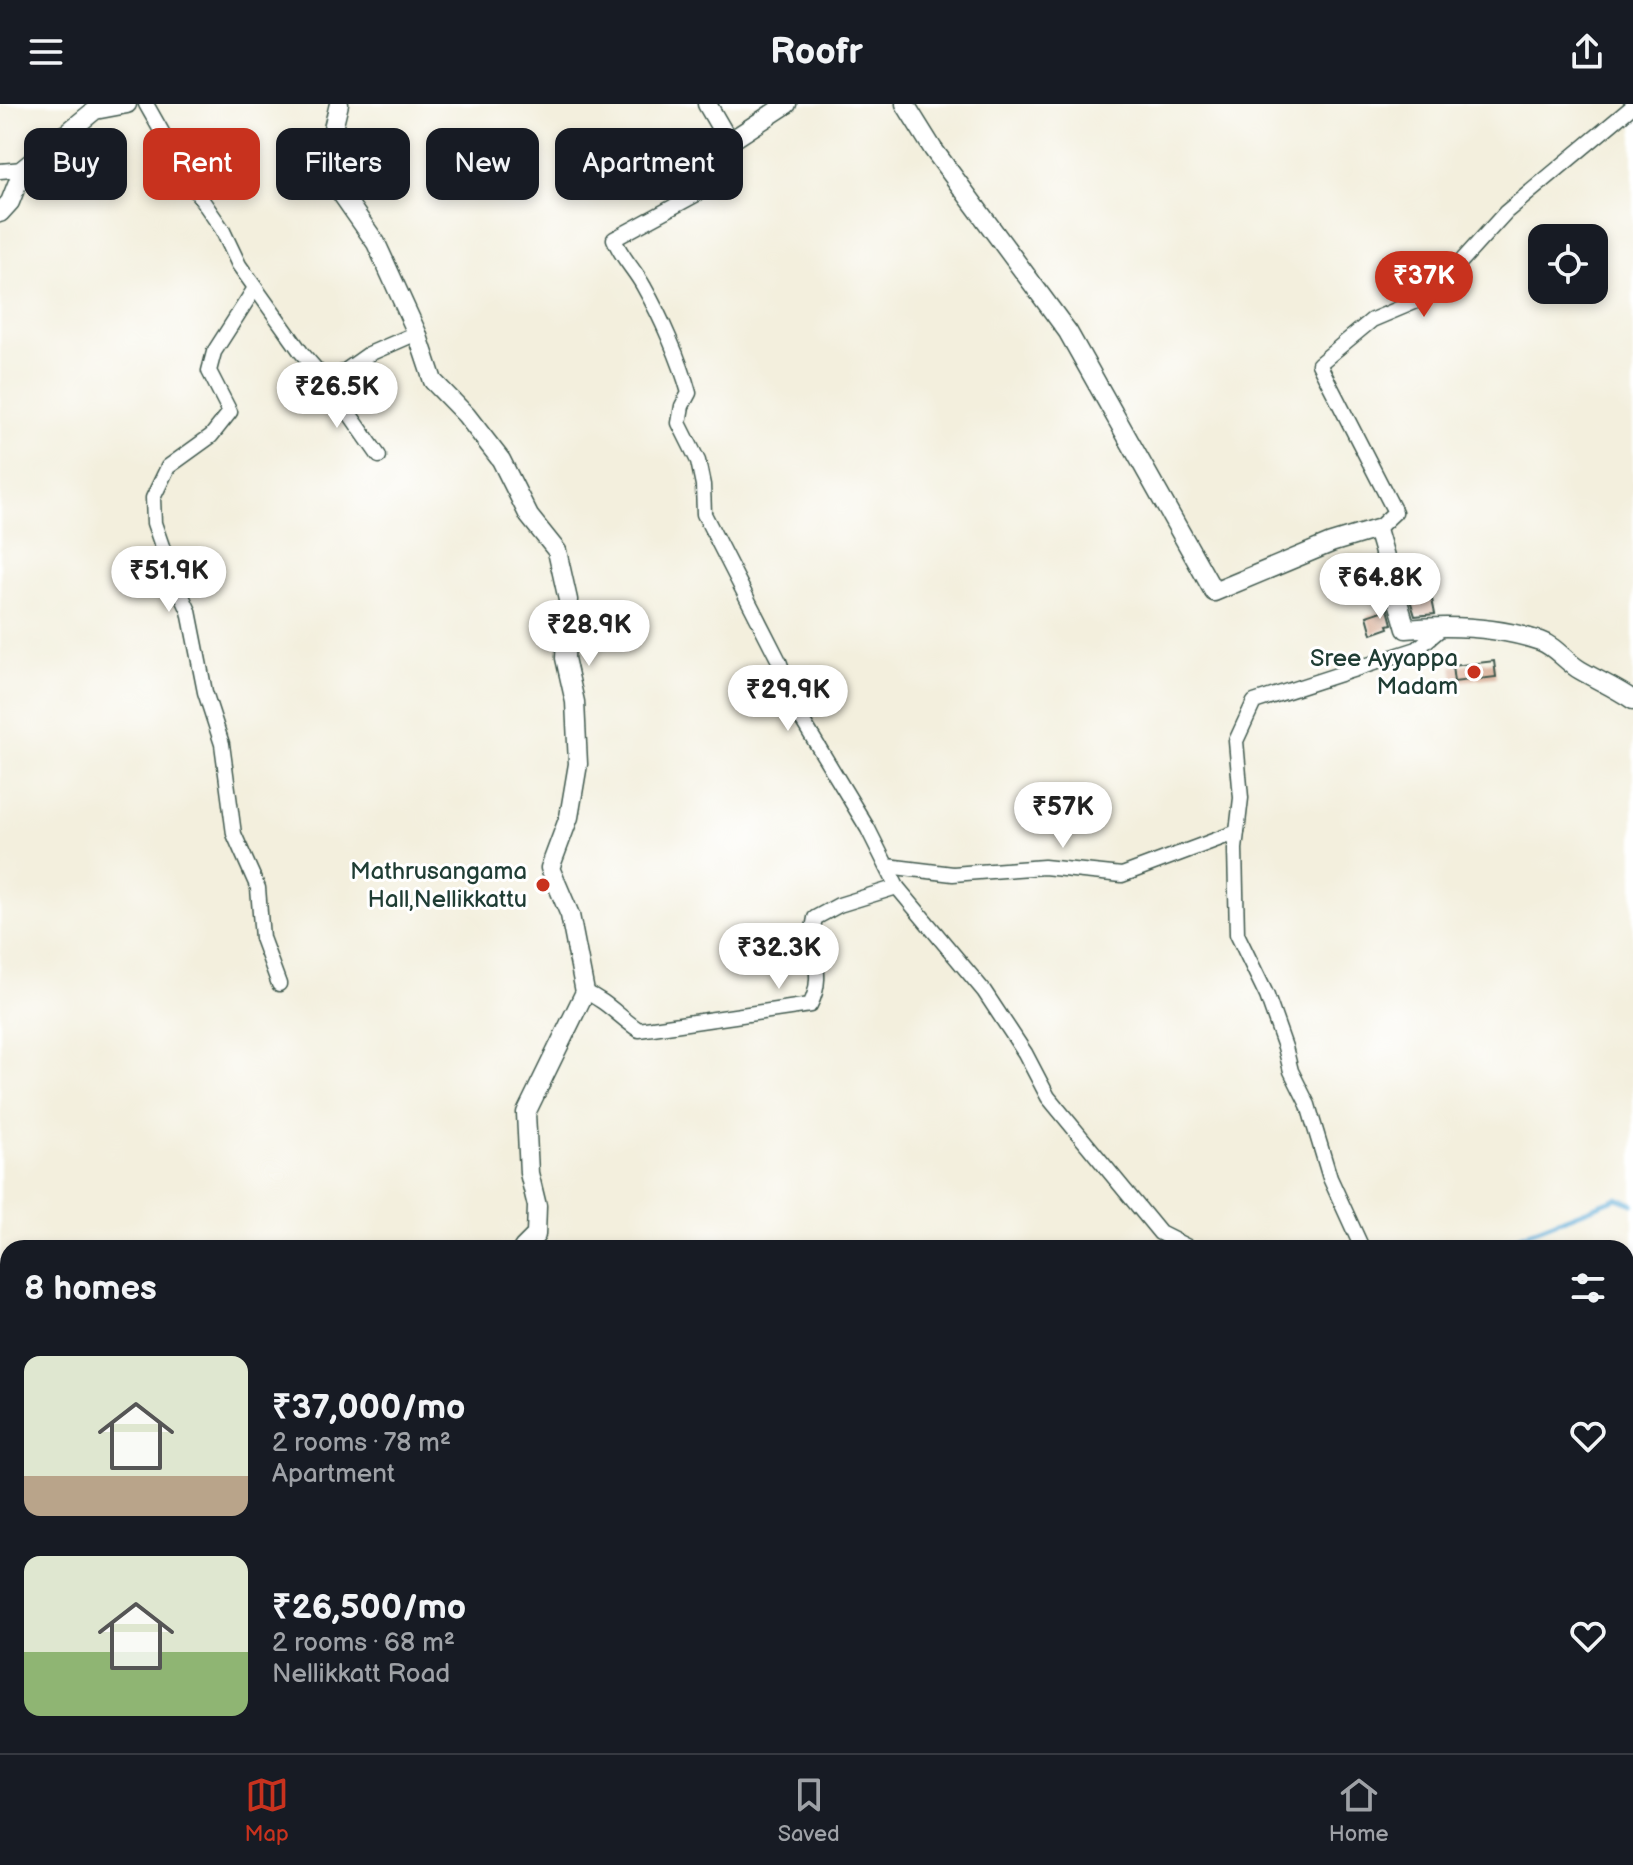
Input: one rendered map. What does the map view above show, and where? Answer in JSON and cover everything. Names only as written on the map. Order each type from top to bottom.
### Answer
[{"type":"street","points":[[0,213],[10,202],[23,169],[95,110],[127,104]]},
{"type":"street","points":[[146,104],[255,288],[379,456]]},
{"type":"street","points":[[339,104],[329,145],[339,190],[376,243],[417,333],[433,381],[466,415],[501,460],[529,516],[557,551],[568,600],[565,658],[575,702],[578,764],[569,817],[550,868],[570,915],[585,992],[538,1094],[526,1113],[529,1173],[537,1206],[536,1235],[531,1240]]},
{"type":"street","points":[[707,104],[729,142],[787,104]]},
{"type":"street","points":[[905,104],[933,149],[1068,332],[1214,592],[1331,543],[1377,529],[1395,512],[1319,364],[1372,320],[1417,301],[1457,266],[1506,212],[1633,106]]},
{"type":"street","points":[[0,171],[23,169]]},
{"type":"street","points":[[686,200],[614,239],[619,252],[645,288],[684,376],[689,393],[682,406],[679,423],[698,461],[704,514],[779,661],[798,713],[868,829],[897,887],[984,991],[1025,1053],[1048,1097],[1160,1233],[1174,1240]]},
{"type":"street","points":[[255,288],[214,352],[209,371],[230,412],[211,436],[168,467],[153,498],[154,523],[189,611],[205,692],[222,744],[234,834],[258,888],[262,938],[279,984]]},
{"type":"street","points":[[328,383],[369,354],[417,333]]},
{"type":"street","points":[[1377,529],[1406,629],[1444,626],[1543,641],[1579,669],[1633,700]]},
{"type":"street","points":[[1358,1240],[1330,1178],[1308,1105],[1291,1071],[1267,996],[1237,934],[1235,891],[1241,798],[1236,741],[1254,702],[1417,649],[1444,626]]},
{"type":"street","points":[[887,866],[953,874],[1044,867],[1122,875],[1237,832]]},
{"type":"street","points":[[585,992],[602,999],[622,1019],[639,1030],[810,1005],[816,994],[819,970],[812,927],[815,918],[839,905],[897,887]]},
{"type":"building","points":[[1427,575],[1435,614],[1415,616],[1404,580]]},
{"type":"building","points":[[1388,609],[1392,624],[1372,634],[1367,616]]},
{"type":"building","name":"Sree Ayyappa Madam","points":[[1494,661],[1496,677],[1454,682],[1452,666]]},
{"type":"waterway","points":[[1509,1240],[1617,1198],[1633,1204]]},
{"type":"place","name":"Sree Ayyappa Madam","points":[[1474,672]]},
{"type":"place","name":"Mathrusangama Hall,Nellikkattu","points":[[543,885]]}]
